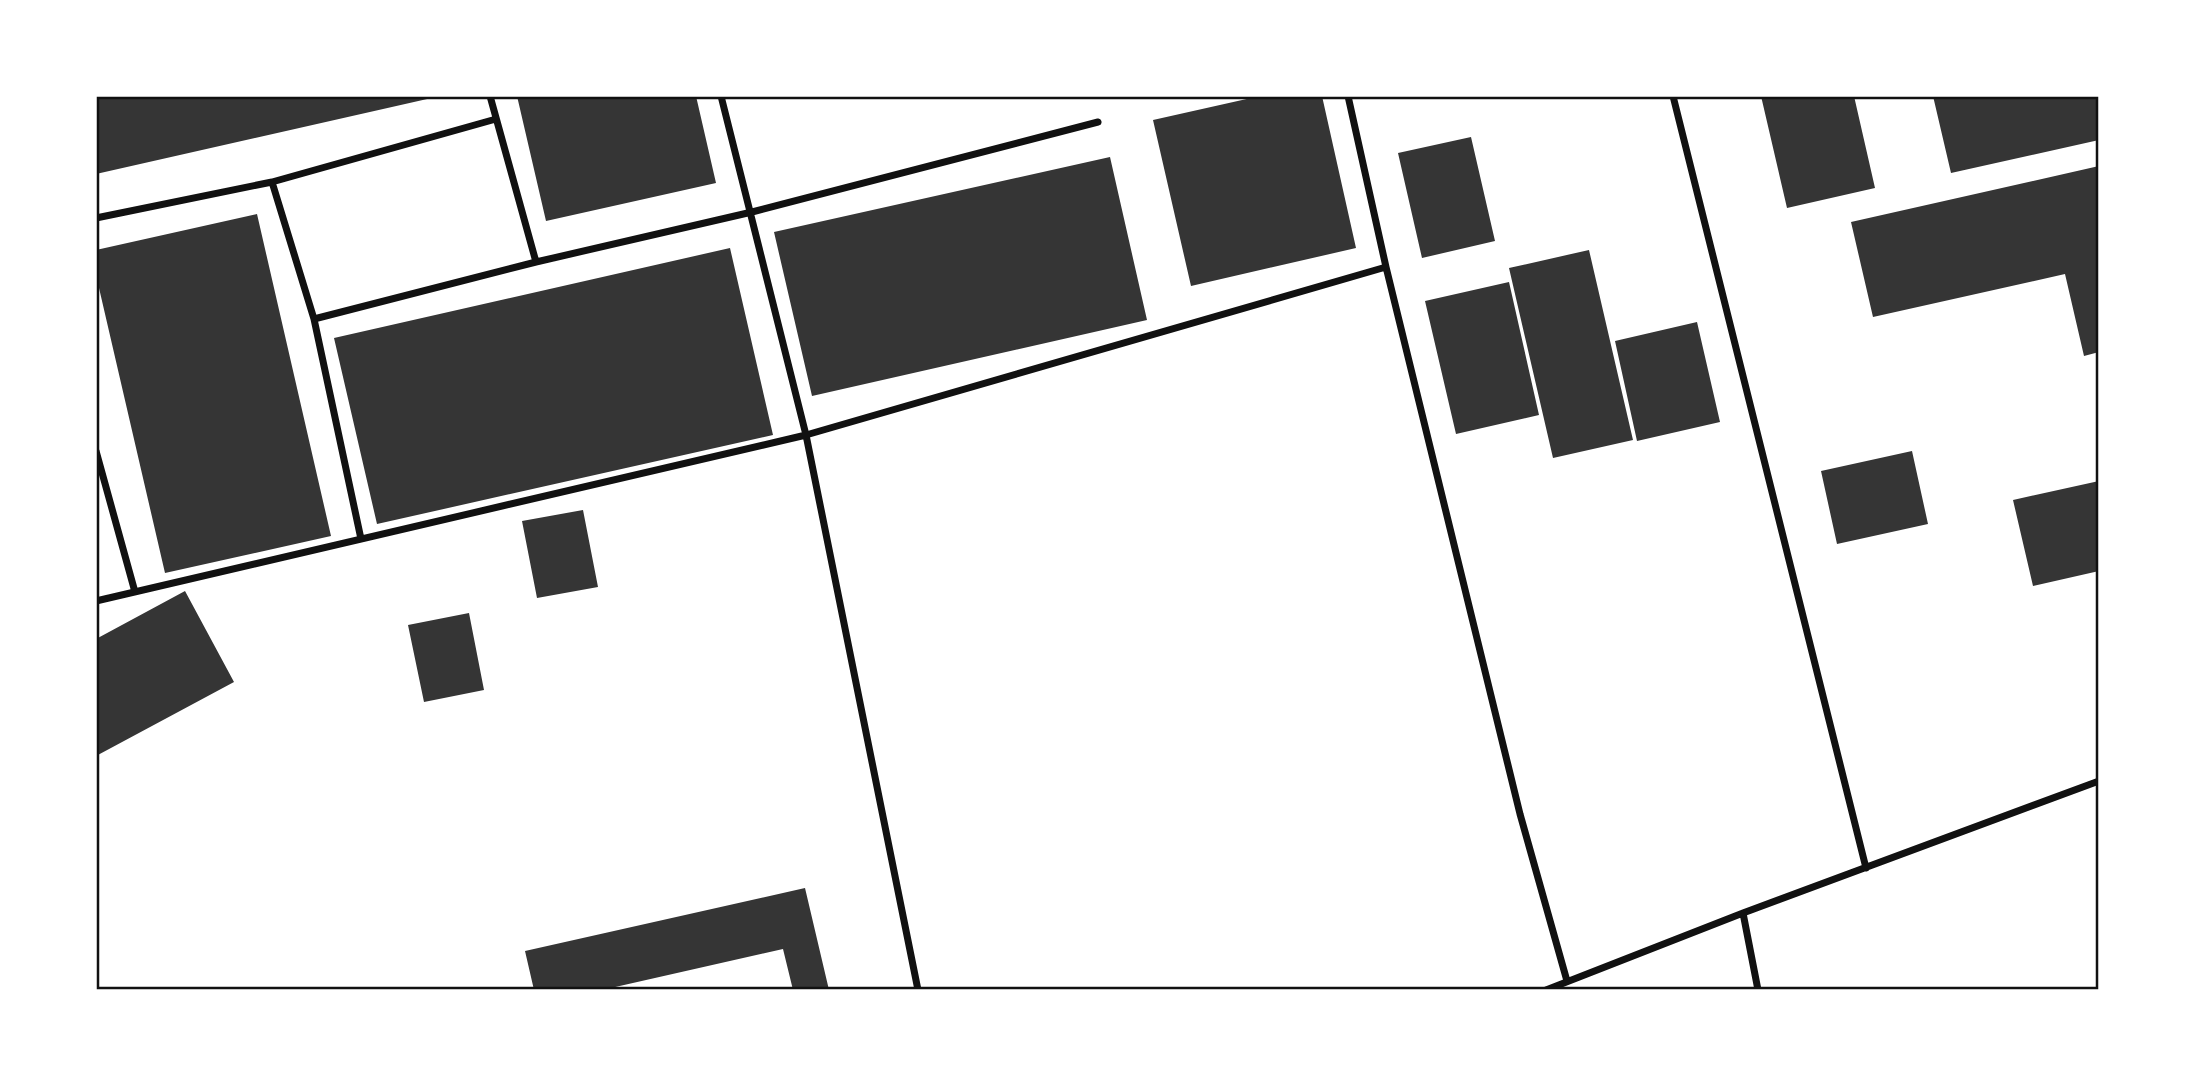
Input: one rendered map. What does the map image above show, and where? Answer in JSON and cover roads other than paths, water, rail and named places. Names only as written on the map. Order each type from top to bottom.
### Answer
[{"type":"street","points":[[490,96],[536,262]]},
{"type":"street","points":[[721,96],[806,435],[918,990]]},
{"type":"street","points":[[1348,96],[1386,267],[1520,814],[1567,981]]},
{"type":"street","points":[[1673,96],[1866,868]]},
{"type":"street","points":[[96,218],[272,182],[496,119]]},
{"type":"street","points":[[314,319],[536,262],[752,212],[1098,122]]},
{"type":"street","points":[[272,182],[314,319],[361,539]]},
{"type":"street","points":[[96,601],[806,435],[1386,267]]},
{"type":"street","points":[[96,451],[135,592]]},
{"type":"street","points":[[1546,990],[1743,913],[2099,781]]},
{"type":"street","points":[[1743,913],[1758,990]]}]
